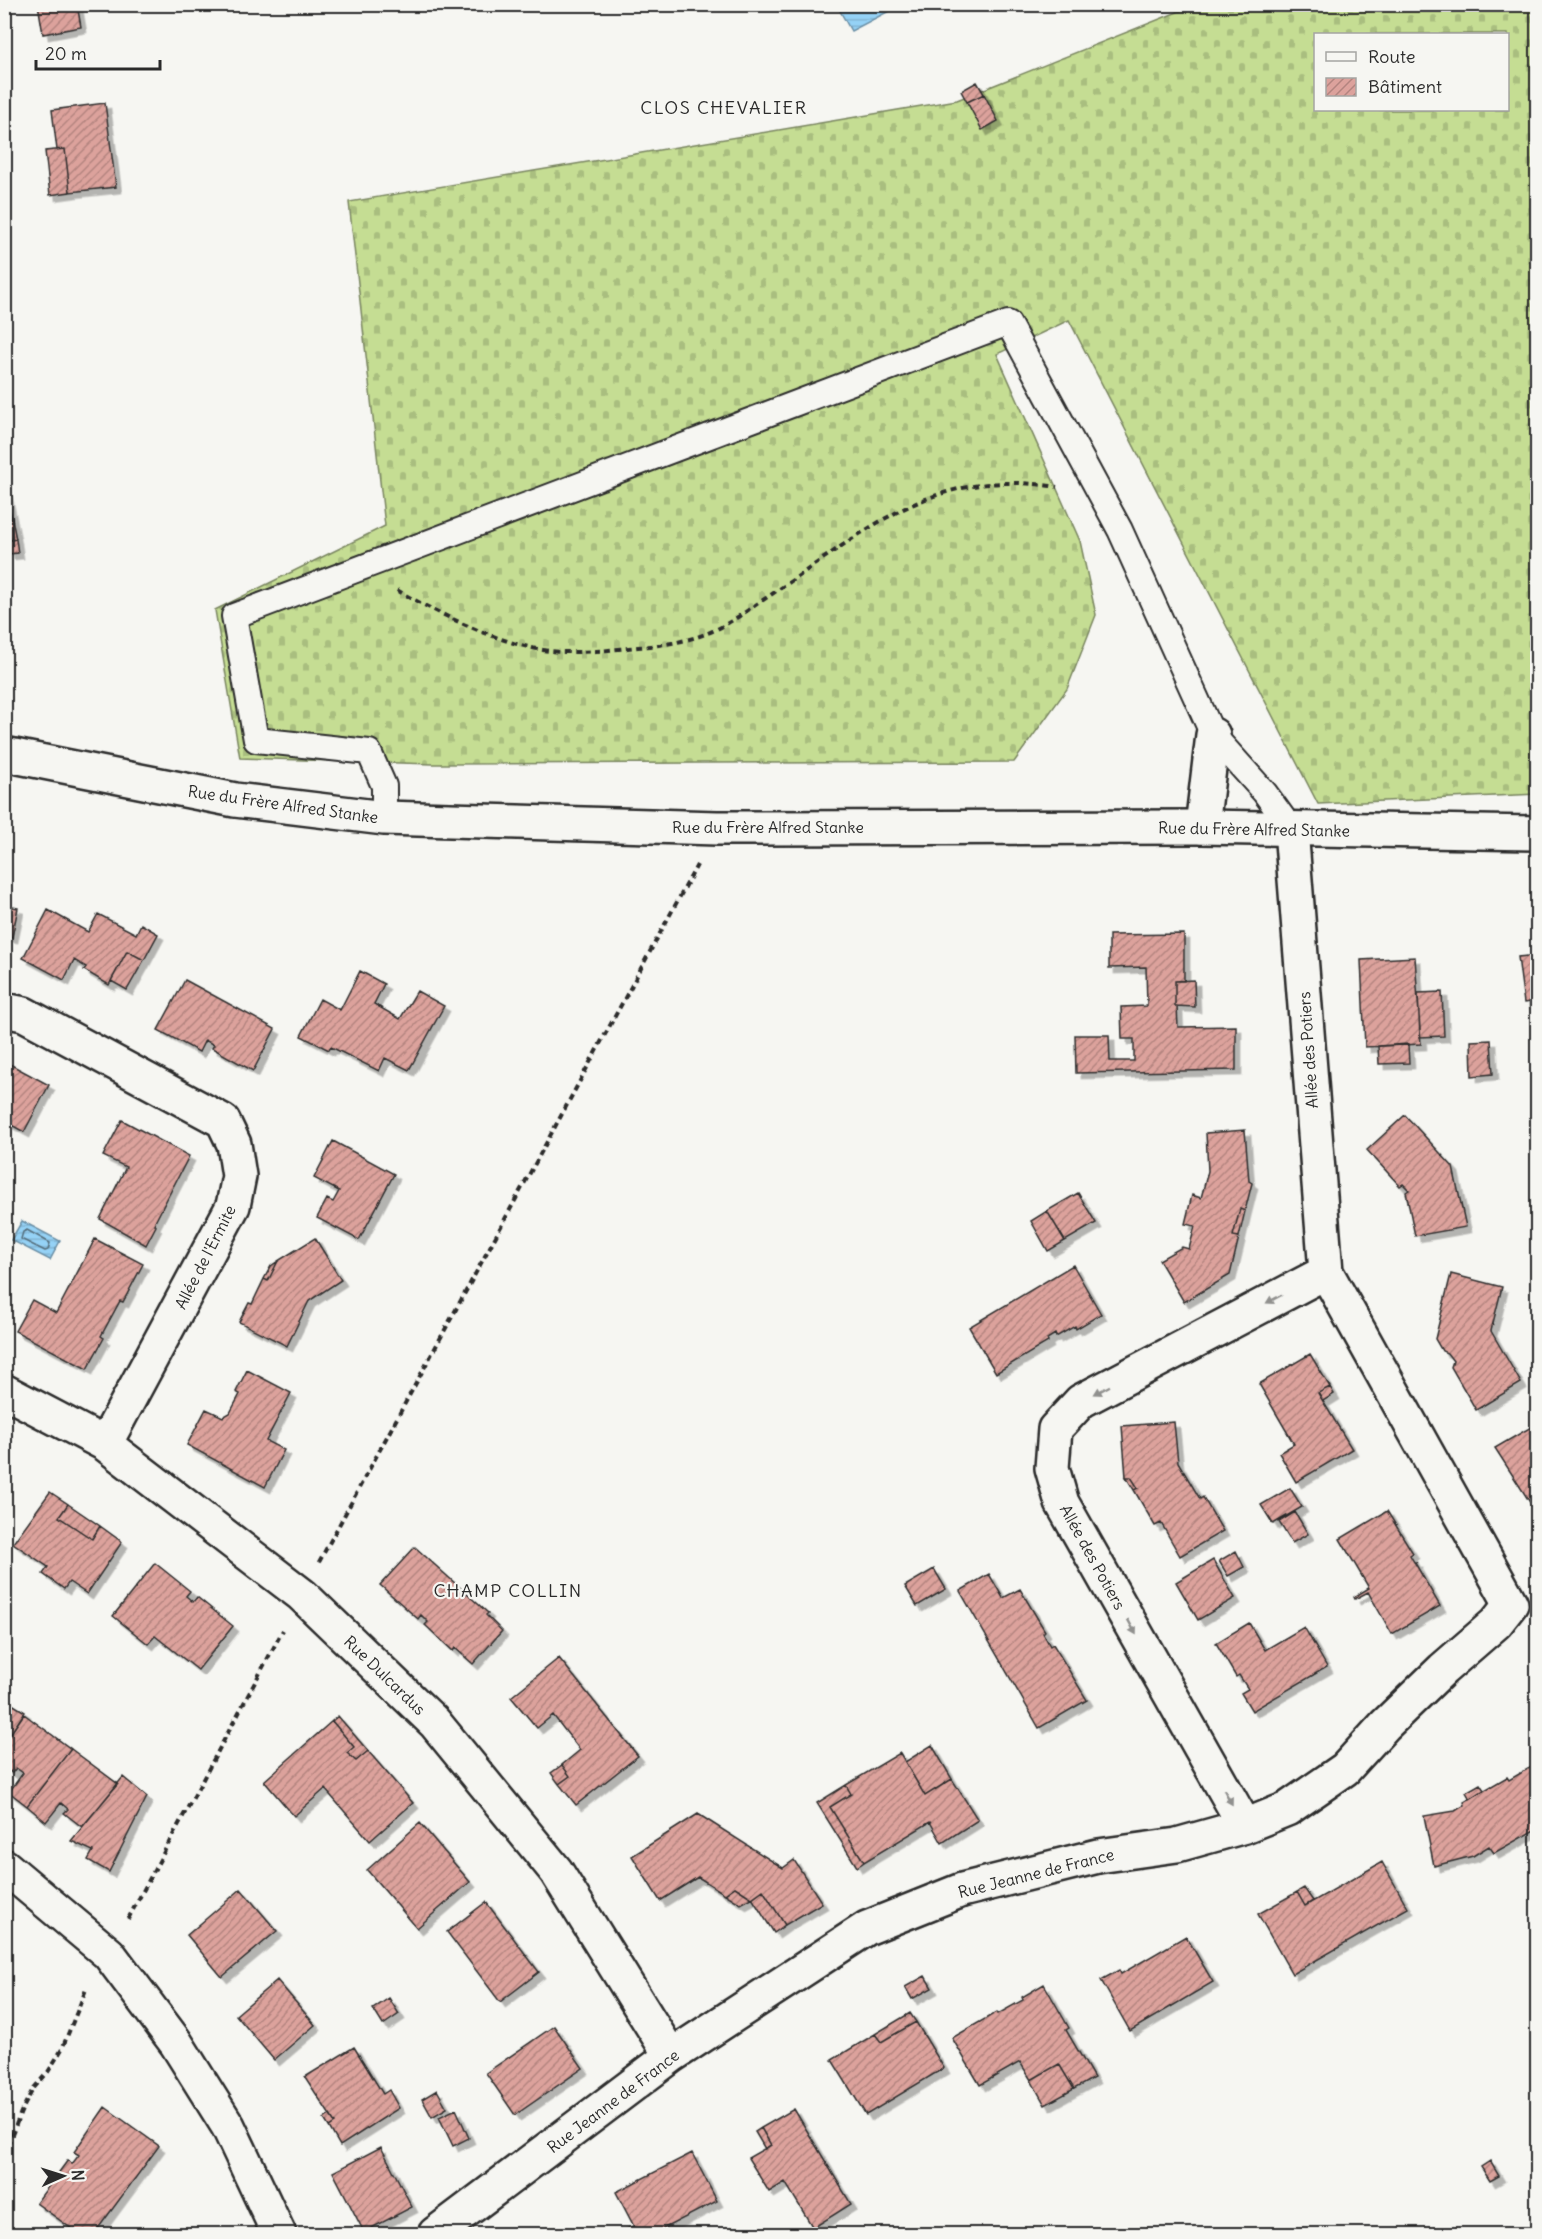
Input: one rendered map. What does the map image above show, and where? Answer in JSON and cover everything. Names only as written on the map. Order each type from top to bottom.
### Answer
[{"type":"street","points":[[1202,827],[1213,735]]},
{"type":"street","name":"Rue du Frère Alfred Stanke","points":[[4,754],[235,800],[384,818],[717,828],[1202,827],[1538,833]]},
{"type":"street","name":"Allée des Potiers","points":[[1291,829],[1326,1272],[1510,1604]]},
{"type":"street","name":"Allée de l'Ermite","points":[[4,1010],[24,1014],[223,1121],[234,1144],[239,1176],[233,1206],[105,1444]]},
{"type":"street","name":"Allée des Potiers","points":[[1245,1826],[1062,1503],[1052,1468],[1055,1429],[1081,1401],[1326,1272]]},
{"type":"street","name":"Rue Dulcardus","points":[[4,1391],[105,1444],[302,1595],[435,1723],[556,1871],[671,2056]]},
{"type":"street","name":"Rue Jeanne de France","points":[[435,2235],[671,2056],[867,1928],[962,1890],[1098,1856],[1177,1845],[1245,1826],[1287,1809],[1345,1769],[1385,1725],[1443,1669],[1496,1623],[1510,1604]]},
{"type":"street","points":[[4,1866],[109,1954],[176,2043],[228,2126],[279,2235]]},
{"type":"lane","points":[[384,818],[384,786],[369,752],[256,740],[234,616],[1008,323],[1120,531],[1213,735],[1265,793],[1291,829]]},
{"type":"path","points":[[361,568],[427,608],[511,642],[554,651],[575,652],[632,648],[678,642],[717,629],[870,526],[900,510],[953,489],[1005,481],[1031,482],[1099,493]]},
{"type":"path","points":[[4,2155],[33,2089],[48,2072],[62,2049],[87,1986],[109,1954],[717,828]]},
{"type":"green space","points":[[1195,5],[1537,5],[1537,794],[1318,804],[1069,320],[997,354],[1080,541],[1096,615],[1067,689],[1014,762],[433,764],[240,758],[215,610],[385,526],[349,202],[957,100]]},
{"type":"water","points":[[848,5],[893,5],[895,8],[851,31],[839,9]]},
{"type":"water","points":[[22,1221],[60,1241],[50,1260],[11,1240]]},
{"type":"building","points":[[38,4],[77,4],[81,27],[43,34]]},
{"type":"building","points":[[977,82],[984,94],[967,102],[961,91]]},
{"type":"building","points":[[984,94],[998,121],[982,130],[967,102]]},
{"type":"building","points":[[105,103],[116,187],[70,192],[65,149],[57,150],[52,110]]},
{"type":"building","points":[[65,149],[70,192],[50,195],[45,151]]},
{"type":"building","points":[[4,479],[16,539],[4,541]]},
{"type":"building","points":[[16,539],[18,553],[9,554],[7,541]]},
{"type":"building","points":[[4,905],[18,908],[12,937],[4,935]]},
{"type":"building","points":[[48,910],[88,932],[98,914],[136,934],[141,924],[158,934],[144,960],[127,951],[109,985],[84,970],[86,967],[74,960],[64,980],[23,958]]},
{"type":"building","points":[[1184,934],[1184,981],[1175,981],[1178,1027],[1236,1026],[1236,1070],[1076,1073],[1075,1035],[1109,1035],[1110,1061],[1134,1061],[1134,1039],[1122,1039],[1121,1007],[1147,1006],[1146,967],[1109,968],[1109,935]]},
{"type":"building","points":[[127,951],[144,960],[127,990],[111,981]]},
{"type":"building","points":[[1538,955],[1538,1001],[1524,1003],[1518,957]]},
{"type":"building","points":[[1415,957],[1421,1044],[1365,1047],[1361,960]]},
{"type":"building","points":[[360,971],[384,984],[374,1004],[400,1019],[417,991],[444,1006],[409,1070],[385,1058],[379,1071],[331,1047],[329,1050],[301,1036],[320,999],[340,1010]]},
{"type":"building","points":[[185,980],[275,1029],[253,1071],[212,1048],[214,1045],[205,1040],[199,1052],[158,1030]]},
{"type":"building","points":[[1194,980],[1195,1007],[1175,1006],[1175,981]]},
{"type":"building","points":[[1442,992],[1444,1036],[1420,1037],[1418,993]]},
{"type":"building","points":[[1491,1040],[1493,1074],[1472,1076],[1471,1041]]},
{"type":"building","points":[[1408,1044],[1409,1063],[1379,1064],[1378,1046]]},
{"type":"building","points":[[4,1061],[49,1085],[24,1132],[4,1121]]},
{"type":"building","points":[[1405,1115],[1453,1167],[1466,1227],[1415,1236],[1406,1192],[1409,1190],[1403,1184],[1400,1186],[1367,1150]]},
{"type":"building","points":[[122,1120],[189,1156],[154,1224],[156,1226],[146,1245],[100,1219],[126,1167],[103,1156]]},
{"type":"building","points":[[1245,1130],[1249,1181],[1252,1183],[1245,1211],[1240,1209],[1233,1236],[1239,1237],[1230,1275],[1184,1302],[1159,1260],[1182,1247],[1189,1249],[1195,1226],[1185,1224],[1192,1195],[1201,1198],[1208,1171],[1206,1133]]},
{"type":"building","points":[[333,1141],[394,1174],[359,1240],[317,1218],[327,1199],[333,1202],[339,1191],[314,1178]]},
{"type":"building","points":[[1078,1193],[1096,1223],[1065,1241],[1047,1211]]},
{"type":"building","points":[[1240,1209],[1245,1211],[1239,1237],[1233,1236]]},
{"type":"building","points":[[1047,1211],[1065,1241],[1048,1251],[1031,1221]]},
{"type":"building","points":[[315,1238],[341,1280],[309,1301],[287,1346],[239,1322],[249,1303],[252,1304],[264,1279],[268,1281],[278,1261]]},
{"type":"building","points":[[95,1239],[143,1264],[123,1302],[120,1301],[101,1336],[104,1338],[87,1369],[15,1331],[32,1300],[56,1313]]},
{"type":"building","points":[[278,1261],[268,1281],[264,1279],[271,1266]]},
{"type":"building","points":[[1073,1265],[1101,1314],[1076,1329],[1075,1326],[1056,1337],[1055,1334],[1047,1339],[1048,1342],[996,1373],[969,1327]]},
{"type":"building","points":[[1451,1274],[1502,1287],[1491,1331],[1521,1383],[1476,1410],[1451,1367],[1453,1361],[1447,1353],[1442,1351],[1435,1339]]},
{"type":"building","points":[[1310,1354],[1330,1387],[1318,1393],[1352,1449],[1296,1482],[1279,1453],[1294,1444],[1259,1384]]},
{"type":"building","points":[[247,1370],[291,1393],[266,1441],[284,1450],[265,1487],[187,1445],[206,1409],[223,1417],[230,1413],[240,1394],[236,1392]]},
{"type":"building","points":[[1330,1387],[1334,1394],[1323,1401],[1318,1393]]},
{"type":"building","points":[[1174,1422],[1178,1462],[1200,1499],[1203,1497],[1223,1531],[1180,1556],[1161,1523],[1155,1526],[1134,1490],[1138,1488],[1131,1477],[1126,1477],[1122,1426]]},
{"type":"building","points":[[1538,1423],[1538,1507],[1533,1507],[1495,1448]]},
{"type":"building","points":[[1126,1477],[1131,1477],[1138,1488],[1134,1490]]},
{"type":"building","points":[[1290,1488],[1302,1507],[1273,1524],[1261,1505]]},
{"type":"building","points":[[50,1492],[68,1504],[59,1517],[92,1539],[100,1526],[122,1542],[87,1594],[69,1582],[64,1589],[43,1574],[48,1567],[13,1543]]},
{"type":"building","points":[[68,1504],[100,1526],[92,1539],[59,1517]]},
{"type":"building","points":[[1387,1511],[1413,1553],[1410,1555],[1414,1562],[1417,1562],[1415,1563],[1440,1606],[1392,1634],[1368,1592],[1355,1599],[1354,1597],[1369,1588],[1340,1539]]},
{"type":"building","points":[[1295,1512],[1308,1534],[1292,1543],[1279,1522]]},
{"type":"building","points":[[415,1547],[488,1613],[486,1615],[502,1631],[473,1664],[455,1648],[453,1651],[425,1625],[428,1622],[421,1615],[418,1619],[380,1585]]},
{"type":"building","points":[[1236,1551],[1244,1567],[1228,1576],[1219,1561]]},
{"type":"building","points":[[1213,1560],[1235,1598],[1198,1620],[1176,1582]]},
{"type":"building","points":[[155,1563],[190,1591],[186,1596],[193,1602],[197,1597],[233,1626],[198,1670],[155,1636],[148,1644],[113,1616]]},
{"type":"building","points":[[934,1569],[946,1589],[917,1606],[905,1586]]},
{"type":"building","points":[[989,1574],[1003,1598],[1020,1589],[1045,1631],[1043,1633],[1050,1646],[1053,1644],[1087,1700],[1039,1728],[960,1591]]},
{"type":"building","points":[[1249,1623],[1265,1650],[1304,1627],[1327,1667],[1252,1711],[1241,1693],[1248,1689],[1239,1675],[1236,1677],[1216,1643]]},
{"type":"building","points":[[559,1658],[638,1756],[576,1805],[559,1784],[570,1776],[562,1765],[580,1750],[553,1715],[537,1728],[511,1697]]},
{"type":"building","points":[[4,1699],[25,1712],[4,1743]]},
{"type":"building","points":[[24,1714],[71,1749],[27,1806],[9,1792],[23,1773],[16,1768],[12,1773],[4,1767],[4,1743]]},
{"type":"building","points":[[338,1716],[368,1751],[356,1761],[347,1753],[354,1747],[332,1721]]},
{"type":"building","points":[[332,1721],[354,1747],[347,1753],[356,1761],[368,1751],[413,1803],[370,1841],[325,1789],[294,1816],[264,1781]]},
{"type":"building","points":[[932,1745],[952,1779],[925,1796],[905,1762]]},
{"type":"building","points":[[71,1749],[118,1784],[82,1827],[64,1813],[68,1809],[61,1803],[46,1822],[27,1806]]},
{"type":"building","points":[[900,1753],[925,1796],[952,1779],[978,1820],[942,1843],[930,1822],[864,1862],[830,1807],[851,1794],[846,1785]]},
{"type":"building","points":[[1538,1763],[1538,1817],[1533,1820],[1538,1828],[1494,1853],[1489,1846],[1473,1856],[1434,1866],[1424,1816],[1455,1811],[1465,1805],[1464,1802],[1507,1777],[1509,1780]]},
{"type":"building","points":[[562,1765],[570,1776],[559,1784],[551,1773]]},
{"type":"building","points":[[123,1777],[147,1797],[109,1872],[88,1860],[93,1851],[71,1841]]},
{"type":"building","points":[[1480,1784],[1484,1790],[1470,1799],[1466,1792]]},
{"type":"building","points":[[846,1785],[851,1794],[830,1807],[864,1862],[857,1867],[817,1803]]},
{"type":"building","points":[[698,1814],[783,1868],[794,1860],[822,1903],[785,1925],[763,1890],[752,1898],[735,1887],[725,1894],[698,1877],[660,1901],[632,1856]]},
{"type":"building","points":[[420,1823],[470,1882],[417,1928],[367,1870]]},
{"type":"building","points":[[1382,1862],[1408,1908],[1292,1974],[1258,1914],[1297,1892],[1305,1906]]},
{"type":"building","points":[[735,1887],[752,1898],[741,1904],[725,1894]]},
{"type":"building","points":[[1304,1888],[1313,1901],[1305,1906],[1297,1892]]},
{"type":"building","points":[[241,1889],[277,1931],[222,1977],[187,1935]]},
{"type":"building","points":[[763,1890],[785,1925],[774,1933],[752,1898]]},
{"type":"building","points":[[486,1902],[539,1972],[500,2002],[447,1932]]},
{"type":"building","points":[[1186,1936],[1213,1982],[1130,2031],[1101,1980],[1119,1970],[1121,1974]]},
{"type":"building","points":[[925,1976],[932,1988],[912,1999],[905,1987]]},
{"type":"building","points":[[277,1980],[315,2025],[274,2060],[236,2015]]},
{"type":"building","points":[[1044,1984],[1069,2028],[1066,2030],[1094,2078],[1074,2089],[1059,2064],[1031,2080],[1020,2062],[980,2085],[952,2038],[1023,2000],[1022,1997]]},
{"type":"building","points":[[389,1998],[399,2014],[383,2025],[373,2009]]},
{"type":"building","points":[[910,2013],[916,2022],[881,2042],[875,2034]]},
{"type":"building","points":[[916,2022],[944,2068],[866,2115],[832,2060],[875,2034],[881,2042]]},
{"type":"building","points":[[554,2026],[583,2068],[515,2115],[486,2073]]},
{"type":"building","points":[[354,2047],[383,2094],[389,2090],[399,2108],[340,2146],[329,2127],[335,2123],[305,2077]]},
{"type":"building","points":[[1059,2064],[1074,2089],[1045,2105],[1031,2080]]},
{"type":"building","points":[[437,2090],[447,2108],[432,2117],[422,2099]]},
{"type":"building","points":[[105,2107],[159,2146],[94,2234],[79,2234],[36,2203],[68,2160],[72,2164],[79,2155],[74,2152]]},
{"type":"building","points":[[456,2109],[469,2138],[453,2146],[439,2117]]},
{"type":"building","points":[[794,2109],[851,2204],[813,2228],[785,2182],[769,2192],[748,2158],[771,2145],[761,2128]]},
{"type":"building","points":[[330,2115],[335,2123],[329,2127],[324,2119]]},
{"type":"building","points":[[761,2128],[771,2145],[765,2149],[755,2132]]},
{"type":"building","points":[[381,2147],[412,2207],[364,2232],[333,2172]]},
{"type":"building","points":[[692,2153],[717,2201],[653,2234],[638,2234],[616,2192]]},
{"type":"building","points":[[1490,2161],[1499,2176],[1490,2181],[1481,2167]]},
{"type":"building","points":[[633,2226],[638,2234],[616,2234]]},
{"type":"district","name":"CLOS CHEVALIER","points":[[724,107]]},
{"type":"district","name":"CHAMP COLLIN","points":[[508,1590]]}]
